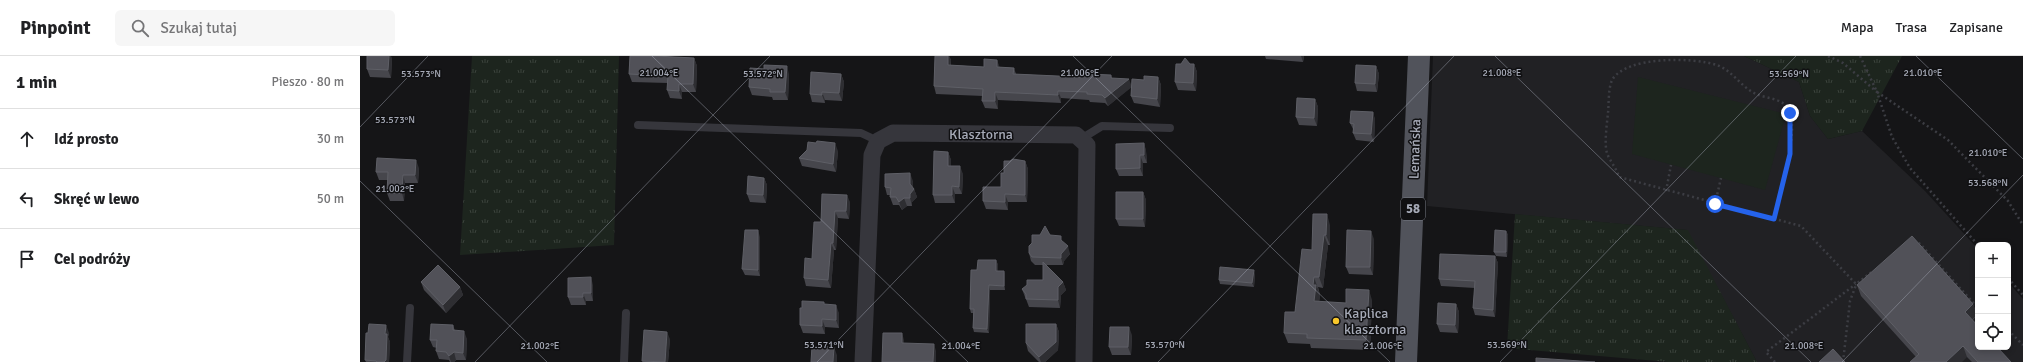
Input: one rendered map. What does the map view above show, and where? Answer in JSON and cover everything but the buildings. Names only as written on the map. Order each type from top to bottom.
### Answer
[{"type":"main road","name":"Lemańska","points":[[1406,362],[1419,56]]},
{"type":"street","name":"Klasztorna","points":[[878,141],[894,133],[1076,135],[1081,139]]},
{"type":"street","points":[[1081,139],[1087,144],[1084,362]]},
{"type":"street","points":[[863,362],[872,156],[878,141]]},
{"type":"lane","points":[[638,125],[860,134],[878,141]]},
{"type":"lane","points":[[1081,139],[1102,126],[1170,128]]},
{"type":"lane","points":[[407,362],[410,308]]},
{"type":"lane","points":[[624,362],[626,313]]},
{"type":"path","points":[[1828,56],[1843,63],[1877,92],[1948,140],[2008,201],[2023,225]]},
{"type":"path","points":[[1860,56],[1877,92],[1892,137],[1910,168],[1975,242]]},
{"type":"path","points":[[1774,219],[1790,154],[1790,113],[1787,107],[1774,99],[1757,94],[1744,86],[1729,71],[1718,66],[1696,62],[1656,59],[1634,63],[1623,68],[1613,79],[1608,102],[1607,153],[1616,167],[1619,177],[1666,191],[1715,204],[1801,226],[1856,284]]},
{"type":"path","points":[[1666,191],[1671,165]]},
{"type":"path","points":[[1715,204],[1722,178]]},
{"type":"path","points":[[1912,241],[1918,242],[1922,246],[1975,305]]},
{"type":"path","points":[[1775,362],[1766,352],[1875,270]]},
{"type":"path","points":[[2011,281],[2023,295]]},
{"type":"path","points":[[1842,362],[1850,301],[1856,284]]},
{"type":"path","points":[[2011,333],[2023,345]]},
{"type":"shaded area","points":[[1433,56],[1744,56],[1799,82],[1810,116],[1828,139],[1862,131],[1925,191],[1975,246],[1975,350],[2011,350],[2011,285],[2023,299],[2023,362],[1757,362],[1687,230],[1427,206]]},
{"type":"green space","points":[[472,56],[619,56],[614,245],[460,255]]},
{"type":"green space","points":[[1744,56],[1902,56],[1862,131],[1828,139],[1810,116],[1799,82]]},
{"type":"green space","points":[[1638,77],[1786,114],[1765,190],[1632,154]]},
{"type":"green space","points":[[1515,214],[1688,230],[1757,362],[1669,362],[1507,348]]},
{"type":"place","name":"Kaplica klasztorna","points":[[1336,321]]},
{"type":"route","points":[[1715,204],[1774,219],[1790,154],[1790,113]]}]
